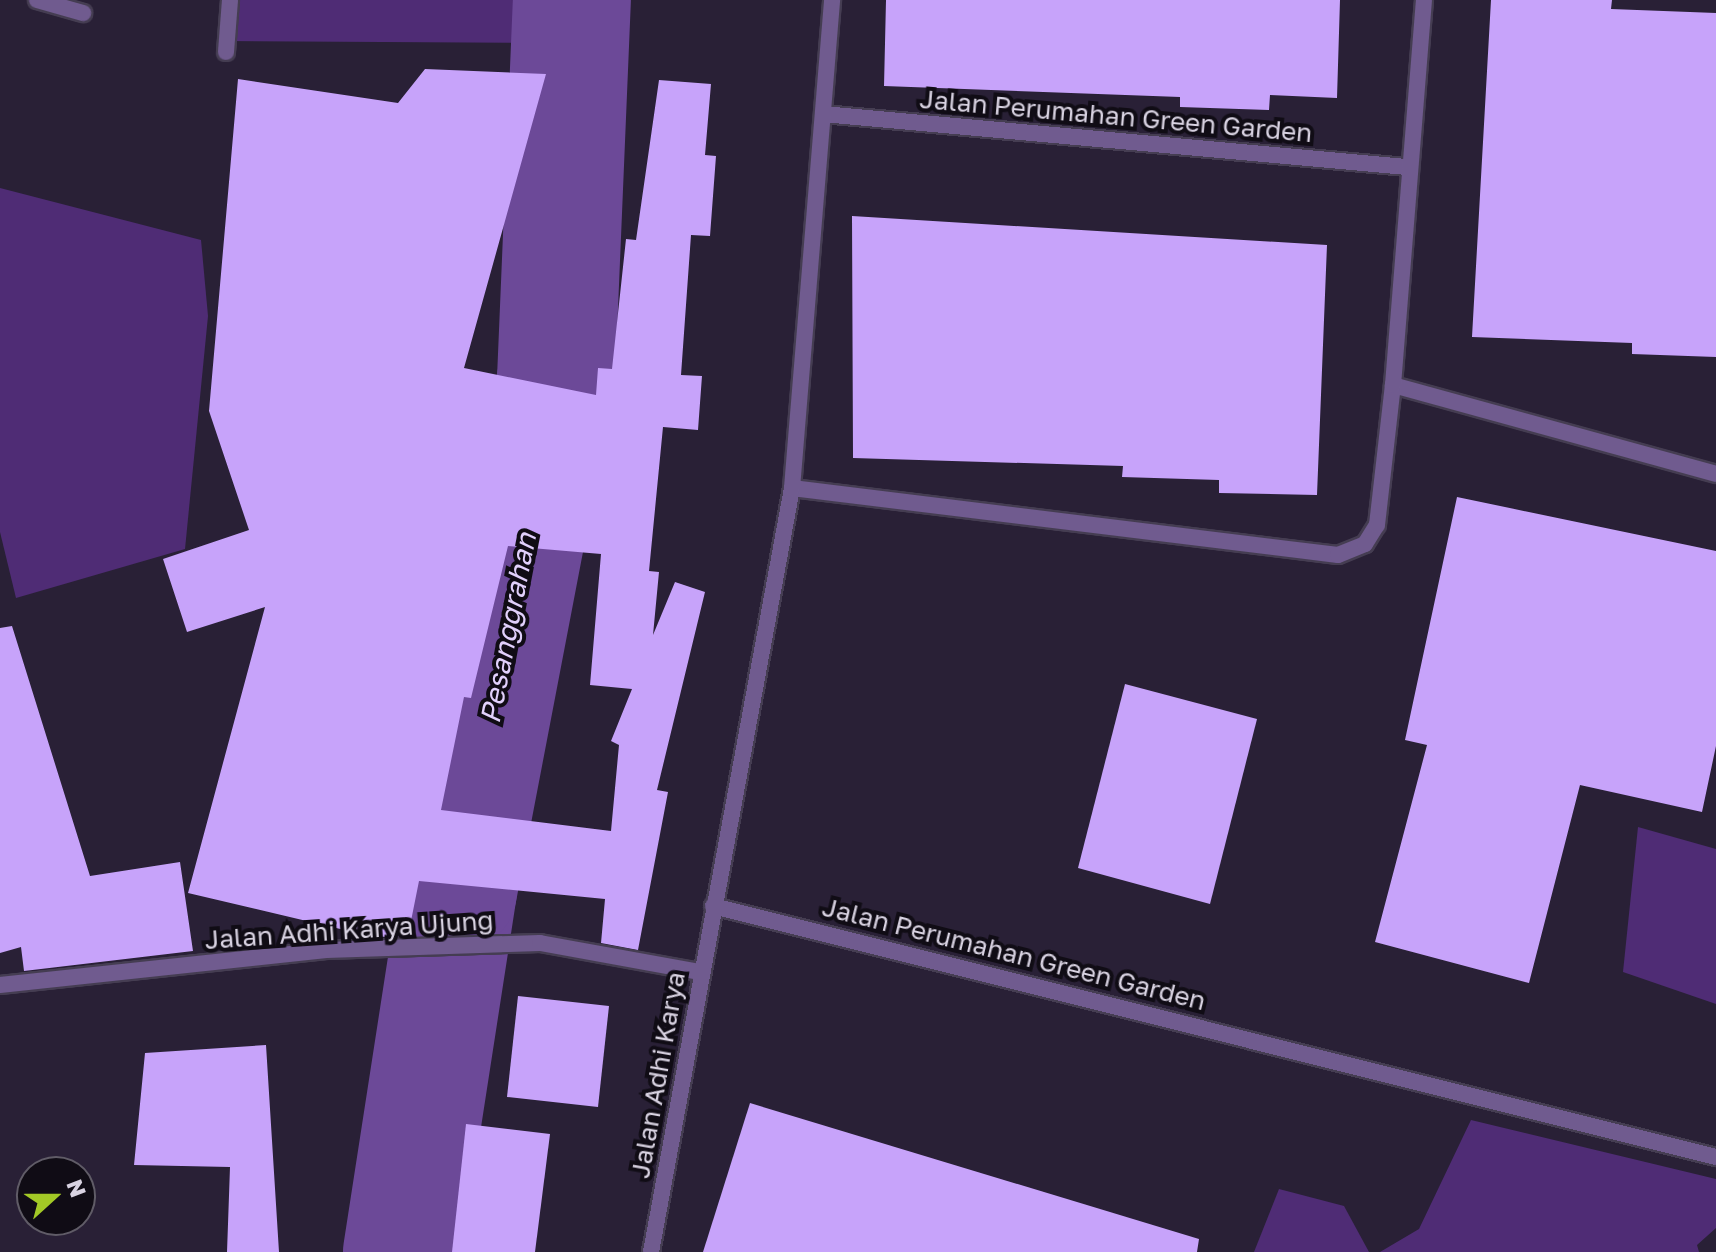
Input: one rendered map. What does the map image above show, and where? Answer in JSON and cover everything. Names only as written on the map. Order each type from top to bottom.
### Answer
[{"type":"street","points":[[37,0],[83,13]]},
{"type":"street","points":[[226,52],[230,0]]},
{"type":"street","points":[[713,906],[792,488],[832,0]]},
{"type":"street","points":[[792,488],[1338,555],[1365,544],[1377,525],[1393,385],[1406,167],[1424,0]]},
{"type":"street","name":"Jalan Perumahan Green Garden","points":[[823,114],[1406,167]]},
{"type":"street","points":[[1393,385],[1716,474]]},
{"type":"street","name":"Jalan Perumahan Green Garden","points":[[713,906],[1716,1157]]},
{"type":"street","name":"Jalan Adhi Karya","points":[[651,1252],[713,906]]},
{"type":"street","name":"Jalan Adhi Karya Ujung","points":[[0,985],[397,948],[499,944],[586,947],[700,972]]},
{"type":"shaded area","points":[[230,0],[535,0],[534,43],[224,41]]},
{"type":"shaded area","points":[[0,188],[201,240],[208,316],[185,549],[16,598],[0,532]]},
{"type":"shaded area","points":[[1638,827],[1716,849],[1716,1004],[1623,972]]},
{"type":"shaded area","points":[[1471,1120],[1716,1179],[1716,1228],[1697,1245],[1699,1252],[1380,1252],[1419,1229]]},
{"type":"shaded area","points":[[1279,1189],[1344,1206],[1369,1252],[1254,1252]]},
{"type":"building","points":[[886,0],[1340,0],[1337,98],[1270,95],[1269,110],[1180,107],[1180,97],[884,86]]},
{"type":"building","points":[[1491,0],[1612,0],[1611,9],[1716,13],[1716,357],[1632,354],[1632,343],[1472,337]]},
{"type":"building","points":[[425,69],[546,74],[464,368],[596,395],[598,368],[612,369],[626,239],[636,240],[659,80],[711,84],[705,155],[716,156],[710,236],[691,235],[681,375],[702,376],[698,430],[663,427],[649,571],[659,572],[653,635],[675,582],[705,592],[657,790],[668,792],[638,950],[601,943],[605,899],[419,881],[408,936],[374,937],[188,893],[265,607],[187,632],[163,559],[249,530],[209,411],[238,79],[398,103]],"holes":[[[508,546],[601,554],[590,685],[632,689],[611,741],[619,745],[611,831],[441,810],[464,697],[471,698]]]},
{"type":"building","points":[[852,216],[1327,245],[1317,495],[1219,493],[1219,480],[1122,477],[1123,466],[853,458]]},
{"type":"building","points":[[1457,497],[1716,551],[1716,746],[1702,812],[1580,785],[1529,983],[1375,942],[1427,745],[1405,740]]},
{"type":"building","points":[[12,626],[90,876],[180,862],[193,951],[24,971],[21,947],[0,953],[0,628]]},
{"type":"building","points":[[1125,684],[1257,719],[1210,904],[1078,868]]},
{"type":"building","points":[[518,996],[609,1006],[598,1107],[507,1097]]},
{"type":"building","points":[[266,1045],[279,1252],[227,1252],[230,1167],[134,1165],[145,1053]]},
{"type":"building","points":[[750,1103],[1199,1239],[1197,1252],[703,1252]]},
{"type":"building","points":[[466,1124],[550,1134],[535,1252],[452,1252]]},
{"type":"waterway","name":"Pesanggrahan","points":[[402,1252],[458,891],[556,379],[572,0]]}]
